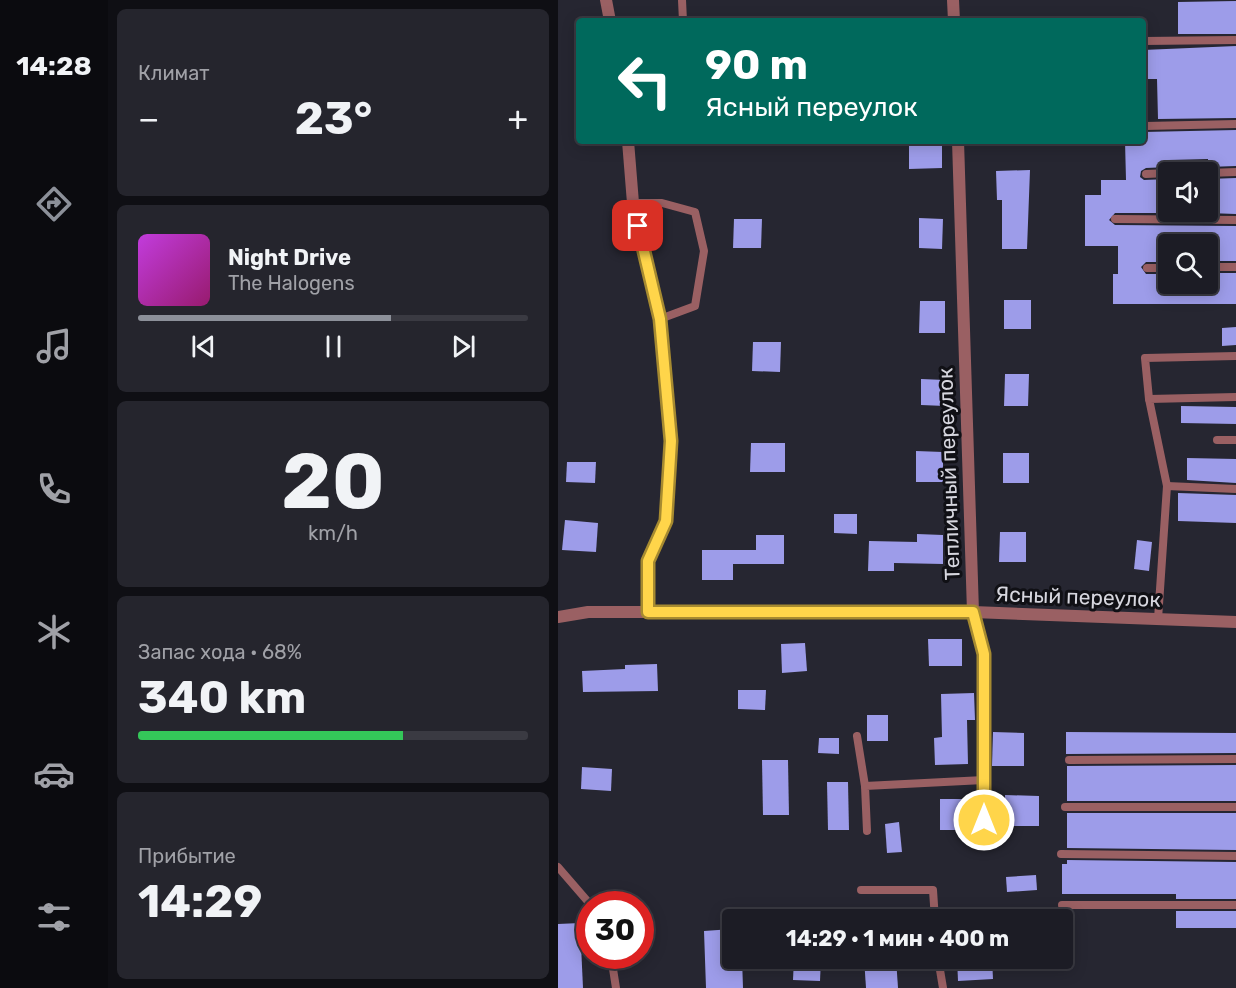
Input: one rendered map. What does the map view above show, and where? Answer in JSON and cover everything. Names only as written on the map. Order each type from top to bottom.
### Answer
[{"type":"street","points":[[606,0],[609,18]]},
{"type":"street","points":[[953,0],[954,18]]},
{"type":"street","points":[[628,144],[633,203],[660,319],[671,441],[666,521],[648,561],[648,612]]},
{"type":"street","name":"Тепличный переулок","points":[[958,144],[973,612],[984,654],[984,841]]},
{"type":"street","name":"Ясный переулок","points":[[558,617],[588,612],[973,612],[1236,622]]},
{"type":"lane","points":[[682,0],[683,18]]},
{"type":"lane","points":[[1146,41],[1236,40]]},
{"type":"lane","points":[[1146,126],[1236,124]]},
{"type":"lane","points":[[1218,173],[1236,172]]},
{"type":"lane","points":[[1146,174],[1158,173]]},
{"type":"lane","points":[[633,203],[662,203],[695,212],[704,251],[695,306],[660,319]]},
{"type":"lane","points":[[1115,219],[1236,220]]},
{"type":"lane","points":[[1218,267],[1236,267]]},
{"type":"lane","points":[[1148,268],[1158,268]]},
{"type":"lane","points":[[1158,619],[1167,486],[1149,399],[1145,358],[1236,356]]},
{"type":"lane","points":[[1149,399],[1236,397]]},
{"type":"lane","points":[[1217,440],[1236,440]]},
{"type":"lane","points":[[1167,486],[1236,489]]},
{"type":"lane","points":[[857,736],[865,786],[867,831]]},
{"type":"lane","points":[[1069,760],[1236,759]]},
{"type":"lane","points":[[865,786],[984,780]]},
{"type":"lane","points":[[1065,807],[1236,807]]},
{"type":"lane","points":[[1060,854],[1236,856]]},
{"type":"lane","points":[[558,867],[579,891]]},
{"type":"lane","points":[[861,890],[933,890],[934,909]]},
{"type":"lane","points":[[1062,905],[1236,905]]},
{"type":"lane","points":[[613,969],[616,988]]},
{"type":"lane","points":[[939,969],[942,988]]},
{"type":"building","points":[[1236,1],[1236,34],[1178,34],[1178,2]]},
{"type":"building","points":[[1236,46],[1236,118],[1158,119],[1157,79],[1146,79],[1146,50]]},
{"type":"building","points":[[1236,130],[1236,166],[1218,167],[1218,162],[1208,162],[1208,159],[1158,162],[1158,167],[1146,168],[1141,171],[1140,177],[1144,180],[1158,179],[1158,213],[1115,213],[1109,220],[1115,225],[1236,226],[1236,261],[1218,261],[1218,234],[1158,234],[1158,262],[1146,262],[1141,267],[1146,274],[1158,274],[1158,294],[1218,294],[1218,273],[1236,273],[1236,304],[1113,304],[1113,274],[1118,274],[1118,246],[1085,246],[1085,195],[1101,195],[1101,180],[1126,180],[1125,144],[1146,144],[1146,132]]},
{"type":"building","points":[[909,144],[942,144],[942,168],[909,169]]},
{"type":"building","points":[[1030,170],[1027,249],[1002,249],[1002,200],[997,200],[996,171]]},
{"type":"building","points":[[1236,178],[1236,214],[1218,213],[1218,179]]},
{"type":"building","points":[[919,218],[943,219],[942,249],[919,248]]},
{"type":"building","points":[[734,219],[762,219],[761,248],[733,248]]},
{"type":"building","points":[[1004,300],[1031,300],[1031,329],[1004,329]]},
{"type":"building","points":[[920,301],[945,301],[945,333],[919,333]]},
{"type":"building","points":[[1236,327],[1236,345],[1222,346],[1222,328]]},
{"type":"building","points":[[753,342],[781,342],[780,372],[752,371]]},
{"type":"building","points":[[1005,374],[1029,374],[1028,406],[1004,406]]},
{"type":"building","points":[[921,379],[945,380],[945,406],[921,405]]},
{"type":"building","points":[[1181,406],[1236,407],[1236,424],[1181,423]]},
{"type":"building","points":[[751,443],[785,443],[785,472],[750,472]]},
{"type":"building","points":[[916,451],[943,452],[943,482],[916,482]]},
{"type":"building","points":[[1003,453],[1029,453],[1029,483],[1003,483]]},
{"type":"building","points":[[1187,458],[1236,459],[1236,483],[1187,480]]},
{"type":"building","points":[[567,462],[596,462],[595,483],[566,482]]},
{"type":"building","points":[[1178,493],[1236,495],[1236,523],[1178,521]]},
{"type":"building","points":[[834,514],[857,514],[857,534],[834,533]]},
{"type":"building","points":[[565,520],[598,523],[596,552],[562,550]]},
{"type":"building","points":[[1000,532],[1026,532],[1026,562],[999,562]]},
{"type":"building","points":[[917,534],[943,535],[943,564],[894,563],[894,571],[868,571],[869,541],[917,542]]},
{"type":"building","points":[[756,535],[784,535],[784,564],[733,564],[733,580],[702,580],[702,550],[756,550]]},
{"type":"building","points":[[1137,540],[1152,542],[1149,571],[1134,569]]},
{"type":"building","points":[[928,639],[962,639],[962,666],[929,666]]},
{"type":"building","points":[[805,643],[807,671],[782,673],[781,644]]},
{"type":"building","points":[[657,664],[658,691],[583,692],[582,671],[625,669],[625,665]]},
{"type":"building","points":[[738,690],[766,690],[765,710],[738,709]]},
{"type":"building","points":[[974,693],[975,720],[967,720],[968,764],[935,765],[934,738],[942,737],[941,694]]},
{"type":"building","points":[[867,715],[888,715],[888,741],[867,741]]},
{"type":"building","points":[[993,732],[1024,733],[1024,766],[992,766]]},
{"type":"building","points":[[1066,732],[1236,733],[1236,753],[1066,754]]},
{"type":"building","points":[[819,738],[839,738],[839,754],[818,753]]},
{"type":"building","points":[[762,760],[788,760],[789,815],[763,815]]},
{"type":"building","points":[[1236,765],[1236,801],[1067,801],[1067,766]]},
{"type":"building","points":[[582,767],[612,769],[611,791],[581,789]]},
{"type":"building","points":[[827,782],[848,782],[849,830],[828,830]]},
{"type":"building","points":[[1005,795],[1039,796],[1039,826],[1005,826]]},
{"type":"building","points":[[940,799],[974,799],[974,830],[940,830]]},
{"type":"building","points":[[1067,813],[1236,813],[1236,850],[1067,848]]},
{"type":"building","points":[[899,822],[902,852],[887,853],[885,824]]},
{"type":"building","points":[[1067,860],[1236,862],[1236,899],[1176,899],[1176,894],[1062,894],[1062,864],[1067,864]]},
{"type":"building","points":[[1036,875],[1037,890],[1007,892],[1006,877]]},
{"type":"building","points":[[1176,911],[1236,911],[1236,928],[1176,928]]},
{"type":"building","points":[[576,923],[576,969],[582,969],[583,988],[558,988],[558,924]]},
{"type":"building","points":[[722,930],[722,969],[742,969],[743,988],[706,988],[704,931]]},
{"type":"building","points":[[794,969],[821,969],[820,981],[793,980]]},
{"type":"building","points":[[865,969],[897,969],[898,988],[866,988]]},
{"type":"building","points":[[957,969],[993,969],[993,979],[958,981]]},
{"type":"route","points":[[638,226],[660,319],[671,441],[666,521],[648,561],[648,612],[973,612],[984,654],[984,820]]}]
